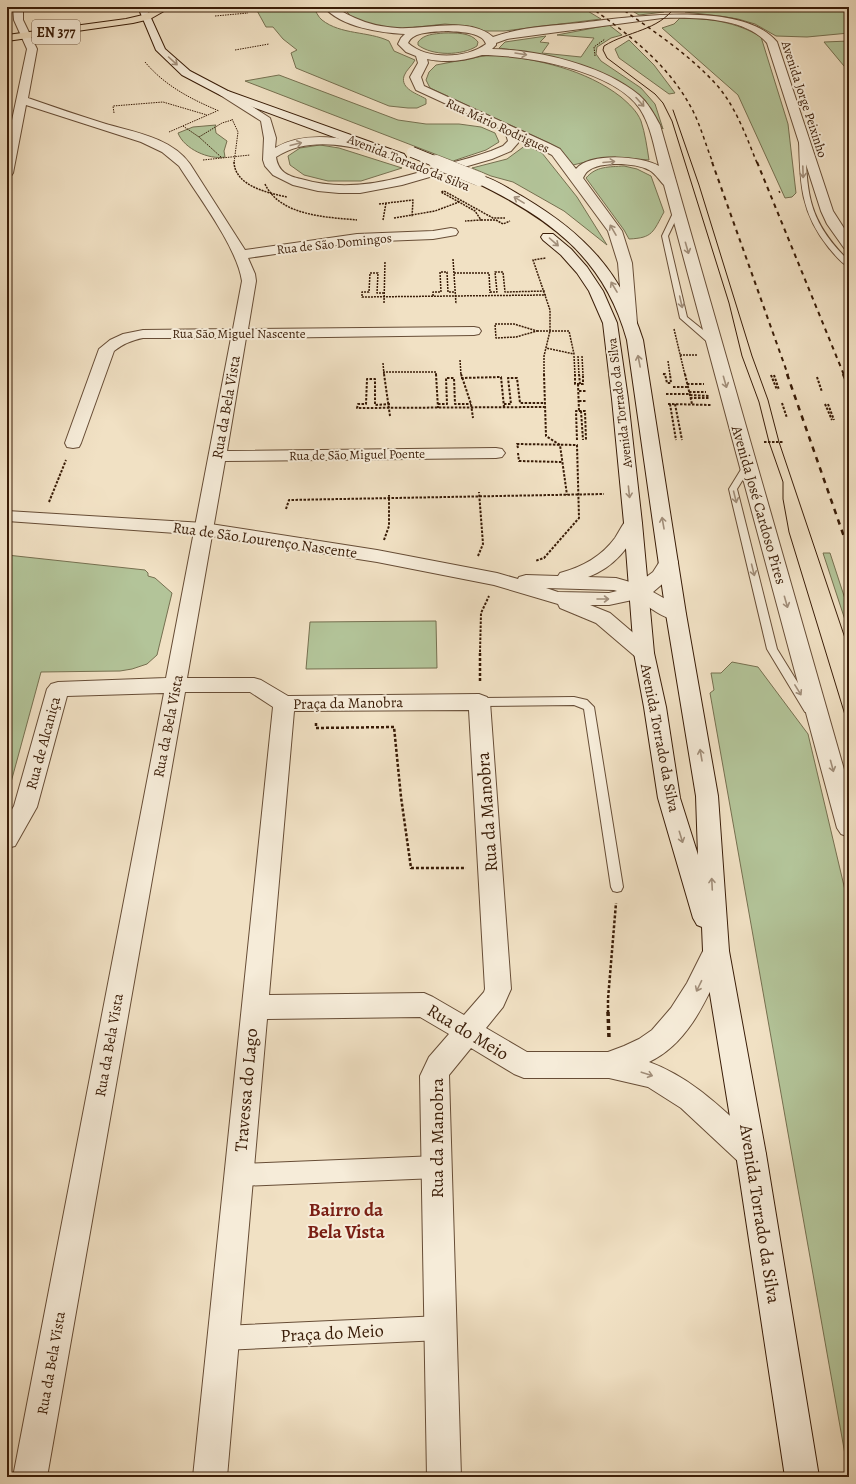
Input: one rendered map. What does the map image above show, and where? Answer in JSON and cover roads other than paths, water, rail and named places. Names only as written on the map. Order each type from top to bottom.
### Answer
[{"type":"main road","name":"EN 377","points":[[7,38],[86,28],[143,10],[158,9]]},
{"type":"main road","name":"EN 377","points":[[26,36],[127,17]]},
{"type":"street","points":[[7,173],[32,49],[31,43],[21,30],[17,14],[18,7]]},
{"type":"street","points":[[324,7],[327,14],[338,23],[358,30],[393,38],[403,44],[406,48],[420,54],[448,58]]},
{"type":"street","points":[[329,7],[347,19],[370,27],[394,31],[422,31],[452,28],[480,33],[522,33]]},
{"type":"street","points":[[650,7],[662,16]]},
{"type":"street","points":[[158,9],[164,24]]},
{"type":"street","points":[[127,17],[143,10],[154,20],[168,41]]},
{"type":"street","name":"Avenida Torrado da Silva","points":[[143,10],[161,50],[186,73],[224,93],[377,149],[406,155],[464,182],[525,217],[566,252],[582,270],[601,301],[610,323],[633,523],[644,652],[655,706],[669,798],[716,951]]},
{"type":"street","name":"Avenida Jorge Peixinho","points":[[522,33],[662,16],[685,15],[721,19],[752,27],[769,37],[827,211],[834,224],[849,244]]},
{"type":"street","points":[[86,28],[127,24],[151,29]]},
{"type":"street","points":[[403,44],[407,37],[422,31]]},
{"type":"street","points":[[480,33],[488,37],[491,41]]},
{"type":"street","points":[[491,41],[505,36],[522,33]]},
{"type":"street","points":[[482,52],[488,49],[491,45],[491,41]]},
{"type":"street","name":"Avenida José Cardoso Pires","points":[[448,58],[473,55],[482,52],[519,53],[556,62],[605,80],[630,94],[643,106],[654,125],[676,211],[849,828]]},
{"type":"street","name":"Rua Mário Rodrigues","points":[[420,54],[423,63],[416,74],[415,81],[420,88],[546,146],[556,152],[577,178],[614,232],[625,263],[630,323]]},
{"type":"street","points":[[422,66],[448,58]]},
{"type":"street","name":"Avenida Torrado da Silva","points":[[197,67],[240,90],[406,155],[479,179],[523,202],[549,219],[573,238],[608,278],[620,299],[630,323],[640,364],[649,441],[676,614],[707,796],[716,951],[751,1154],[802,1477]]},
{"type":"street","points":[[224,93],[266,120],[270,138],[267,155],[271,166],[282,177],[321,189],[346,190],[372,188],[405,181],[504,150],[511,146],[514,140],[509,129]]},
{"type":"street","name":"Rua da Bela Vista","points":[[22,100],[148,141],[165,148],[184,164],[241,255],[248,274],[240,333],[218,456],[30,1477]]},
{"type":"street","points":[[271,166],[270,156],[278,150],[302,142],[316,140],[345,141],[377,149]]},
{"type":"street","points":[[577,178],[582,169],[597,163],[614,161],[635,162],[650,167],[660,171],[668,182]]},
{"type":"street","name":"Rua de São Domingos","points":[[241,255],[357,238],[433,235],[451,232]]},
{"type":"street","name":"Rua São Miguel Nascente","points":[[73,443],[107,349],[115,342],[128,336],[143,334],[474,331]]},
{"type":"street","name":"Rua de São Miguel Poente","points":[[218,456],[496,453]]},
{"type":"street","name":"Rua de São Lourenço Nascente","points":[[7,516],[204,529],[377,556],[609,599],[639,592]]},
{"type":"street","points":[[554,590],[578,575],[598,566],[614,553],[625,538],[633,523]]},
{"type":"street","points":[[669,562],[660,576],[639,592],[676,614]]},
{"type":"street","name":"Rua de São Lourenço Nascente","points":[[554,590],[603,618],[644,652]]},
{"type":"street","name":"Praça da Manobra","points":[[175,685],[254,685],[284,704],[479,702]]},
{"type":"street","name":"Rua de Alcaniça","points":[[7,837],[26,807],[58,689],[175,685]]},
{"type":"street","name":"Rua da Manobra","points":[[444,1477],[434,1076],[438,1066],[494,999],[498,989],[479,702]]},
{"type":"street","name":"Travessa do Lago","points":[[210,1477],[284,704]]},
{"type":"street","points":[[609,1065],[648,1048],[670,1031],[690,1004],[716,951]]},
{"type":"street","name":"Rua do Meio","points":[[254,1007],[419,1004],[430,1007],[524,1065],[609,1065]]},
{"type":"street","points":[[609,1065],[645,1073],[658,1078],[691,1099],[751,1154]]},
{"type":"street","points":[[238,1176],[437,1167]]},
{"type":"street","name":"Praça do Meio","points":[[223,1338],[441,1328]]},
{"type":"lane","points":[[802,133],[803,185],[809,211],[823,236],[849,265]]},
{"type":"lane","points":[[676,211],[665,236],[684,318],[714,344]]},
{"type":"lane","points":[[748,465],[733,489],[772,649],[822,728]]},
{"type":"lane","points":[[479,702],[574,701],[583,703],[589,707],[617,887]]},
{"type":"tram line","points":[[675,7],[660,21],[642,30],[613,41],[604,46],[603,50],[607,58],[655,94],[663,103],[672,121],[729,303],[742,356],[759,402],[769,442],[783,482],[783,499],[789,532],[849,728]]},
{"type":"tram line","points":[[673,110],[699,185],[752,356],[768,400],[779,442],[849,650]]},
{"type":"railway","points":[[590,7],[634,40],[673,80],[684,95],[699,123],[713,163]]},
{"type":"railway","points":[[619,7],[681,52],[704,71],[714,82],[734,110],[757,163]]},
{"type":"railway","points":[[712,162],[788,375]]},
{"type":"railway","points":[[757,162],[844,375]]},
{"type":"railway","points":[[787,374],[849,551]]},
{"type":"railway","points":[[843,374],[849,388]]},
{"type":"district","name":"Bairro da Bela Vista","points":[[346,1220]]}]
